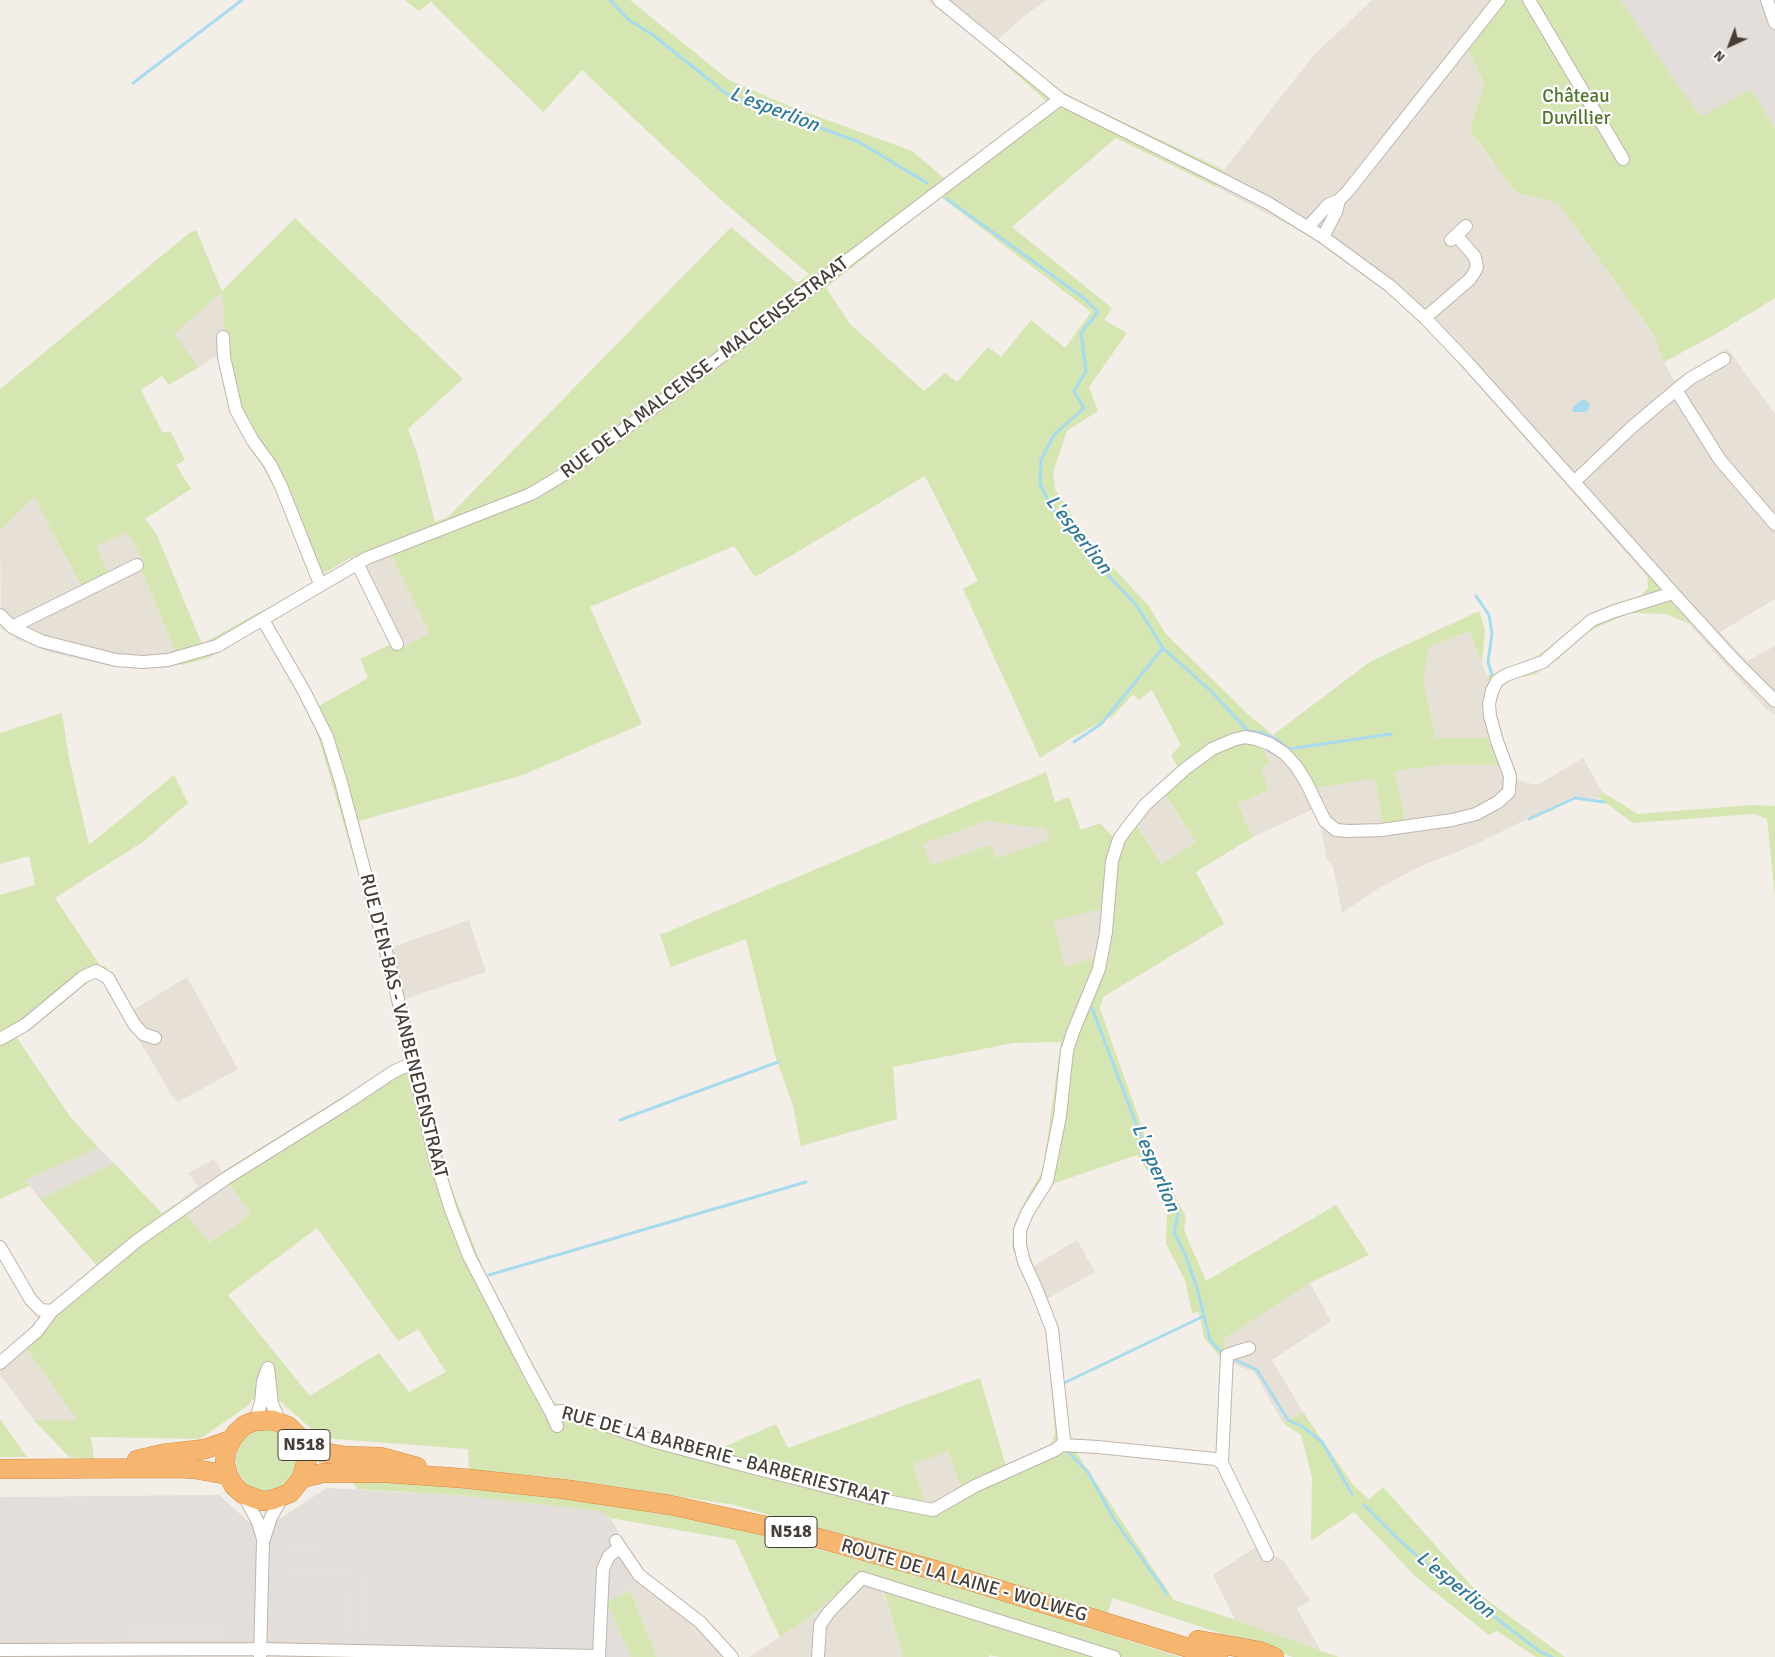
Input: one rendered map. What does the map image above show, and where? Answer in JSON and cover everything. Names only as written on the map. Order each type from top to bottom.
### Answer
[{"type":"highway","name":"N518","points":[[104,1468],[162,1454],[205,1449],[230,1440],[245,1425],[255,1421],[280,1422],[295,1432],[304,1447],[307,1459],[302,1478],[290,1493],[282,1498]]},
{"type":"highway","points":[[230,1440],[226,1452],[226,1464],[228,1475],[234,1486],[243,1494],[262,1501],[282,1498]]},
{"type":"highway","name":"ROUTE DE LA LAINE - WOLWEG","points":[[304,1447],[345,1456],[380,1457],[460,1478]]},
{"type":"highway","name":"N518","points":[[0,1469],[176,1468],[210,1471],[228,1475]]},
{"type":"highway","name":"ROUTE DE LA LAINE - WOLWEG","points":[[302,1478],[323,1473],[387,1473],[460,1478],[614,1496],[670,1505],[794,1532],[938,1571],[1218,1657]]},
{"type":"highway","name":"ROUTE DE LA LAINE - WOLWEG","points":[[1114,1625],[1259,1651],[1274,1657]]},
{"type":"street","points":[[939,0],[1060,100],[1219,178],[1308,227],[1390,286],[1425,318],[1468,362],[1673,593],[1734,660],[1775,701]]},
{"type":"street","points":[[1323,237],[1336,212],[1339,200],[1500,0]]},
{"type":"street","points":[[1529,0],[1622,159]]},
{"type":"street","points":[[1767,0],[1775,23]]},
{"type":"street","name":"RUE DE LA MALCENSE - MALCENSESTRAAT","points":[[0,615],[12,627],[41,641],[116,660],[143,662],[168,660],[217,646],[367,558],[531,494],[561,476],[1060,100]]},
{"type":"street","points":[[1308,227],[1328,205],[1339,200]]},
{"type":"street","points":[[1425,318],[1470,279],[1474,273],[1476,267],[1475,257],[1458,234]]},
{"type":"street","points":[[223,337],[224,357],[236,410],[270,464],[281,486],[320,584]]},
{"type":"street","points":[[1574,482],[1633,426],[1676,390],[1691,378],[1724,359]]},
{"type":"street","points":[[1676,390],[1720,460],[1775,524]]},
{"type":"street","points":[[357,564],[397,644]]},
{"type":"street","points":[[12,627],[137,565]]},
{"type":"street","points":[[1222,1463],[1215,1459],[1062,1445],[1064,1429],[1052,1329],[1024,1262],[1020,1245],[1020,1230],[1027,1213],[1047,1181],[1060,1116],[1067,1051],[1101,958],[1106,932],[1110,874],[1119,839],[1145,805],[1185,769],[1212,749],[1245,737],[1270,744],[1284,753],[1296,766],[1306,782],[1325,821],[1336,830],[1381,830],[1452,820],[1476,814],[1498,802],[1509,792],[1510,776],[1490,716],[1489,704],[1497,681],[1506,675],[1543,662],[1592,620],[1673,593]]},
{"type":"street","name":"RUE D'EN-BAS - VANBENEDENSTRAAT","points":[[263,620],[304,691],[327,737],[341,782],[414,1062],[435,1159],[450,1210],[469,1256],[557,1426]]},
{"type":"street","points":[[0,1039],[25,1025],[83,978],[96,971],[108,978],[134,1024],[144,1034],[155,1038]]},
{"type":"street","points":[[0,1363],[37,1331],[52,1311],[138,1240],[225,1179],[393,1072],[414,1062]]},
{"type":"street","points":[[0,1247],[31,1300],[41,1310],[52,1311]]},
{"type":"street","points":[[1249,1348],[1227,1355],[1222,1463],[1267,1555]]},
{"type":"street","points":[[255,1421],[261,1403],[263,1381],[268,1368],[272,1404],[280,1422]]},
{"type":"street","name":"RUE DE LA BARBERIE - BARBERIESTRAAT","points":[[551,1412],[564,1411],[656,1442],[877,1499],[933,1510],[975,1486],[1024,1465],[1062,1445]]},
{"type":"street","points":[[243,1494],[258,1522],[263,1542],[260,1653]]},
{"type":"street","points":[[263,1542],[271,1517],[282,1498]]},
{"type":"street","points":[[0,1650],[599,1656],[603,1569],[609,1556],[618,1544],[639,1575],[700,1622],[732,1657]]},
{"type":"street","points":[[818,1657],[820,1625],[829,1612],[862,1578],[1114,1657]]},
{"type":"shaded area","points":[[927,0],[1046,0],[1024,16],[988,49]]},
{"type":"shaded area","points":[[1372,0],[1506,0],[1467,47],[1484,83],[1470,132],[1516,193],[1558,203],[1652,332],[1674,381],[1727,348],[1775,414],[1775,599],[1720,632],[1747,661],[1775,646],[1775,715],[1766,709],[1705,642],[1430,331],[1385,290],[1306,234],[1216,187],[1224,170],[1312,57]]},
{"type":"shaded area","points":[[1621,0],[1775,0],[1775,129],[1759,101],[1701,117]]},
{"type":"shaded area","points":[[222,291],[226,350],[199,367],[173,334]]},
{"type":"shaded area","points":[[34,496],[82,587],[96,547],[127,531],[144,562],[141,569],[181,665],[149,669],[110,666],[52,653],[18,640],[1,628],[0,530]]},
{"type":"shaded area","points":[[385,543],[429,633],[400,649],[394,648],[350,558]]},
{"type":"shaded area","points":[[1469,631],[1494,694],[1494,715],[1516,780],[1537,785],[1583,758],[1602,792],[1600,799],[1572,797],[1470,847],[1421,866],[1379,888],[1342,913],[1333,866],[1327,860],[1319,819],[1314,809],[1253,837],[1238,804],[1268,790],[1260,767],[1270,763],[1256,735],[1265,737],[1270,732],[1299,758],[1315,788],[1375,779],[1383,824],[1405,820],[1395,771],[1442,765],[1487,738],[1436,738],[1423,680],[1429,647]]},
{"type":"shaded area","points":[[1165,793],[1196,843],[1161,864],[1135,823]]},
{"type":"shaded area","points":[[986,821],[1046,829],[1049,840],[997,858],[991,845],[931,865],[923,844]]},
{"type":"shaded area","points":[[1110,907],[1105,954],[1065,967],[1053,921]]},
{"type":"shaded area","points":[[469,920],[486,972],[393,1003],[381,951]]},
{"type":"shaded area","points":[[187,977],[238,1069],[178,1102],[171,1095],[123,1016]]},
{"type":"shaded area","points":[[99,1148],[114,1163],[40,1199],[25,1180]]},
{"type":"shaded area","points":[[214,1159],[250,1214],[229,1230],[208,1242],[177,1203],[198,1186],[188,1173]]},
{"type":"shaded area","points":[[1077,1240],[1095,1272],[1038,1304],[1024,1272]]},
{"type":"shaded area","points":[[1310,1283],[1331,1321],[1272,1360],[1303,1412],[1283,1423],[1254,1372],[1223,1360],[1225,1338]]},
{"type":"shaded area","points":[[20,1340],[78,1421],[34,1420],[0,1375],[0,1358]]},
{"type":"shaded area","points":[[948,1451],[963,1495],[926,1505],[913,1463]]},
{"type":"shaded area","points":[[327,1488],[457,1495],[601,1511],[610,1518],[639,1567],[630,1591],[606,1602],[631,1657],[0,1657],[0,1497],[219,1495],[249,1522],[273,1523]]},
{"type":"shaded area","points":[[290,1546],[322,1546],[322,1553],[290,1552]]},
{"type":"shaded area","points":[[1256,1547],[1283,1560],[1310,1600],[1297,1609],[1321,1651],[1235,1620],[1213,1575]]},
{"type":"shaded area","points":[[289,1566],[351,1567],[350,1574],[289,1573]]},
{"type":"shaded area","points":[[639,1567],[698,1615],[738,1657],[657,1657],[630,1591]]},
{"type":"shaded area","points":[[858,1574],[879,1578],[903,1657],[749,1657],[808,1619]]},
{"type":"shaded area","points":[[361,1576],[367,1576],[367,1631],[361,1631]]},
{"type":"shaded area","points":[[344,1594],[351,1594],[350,1630],[343,1630]]},
{"type":"shaded area","points":[[127,1628],[225,1628],[225,1636],[127,1636]]},
{"type":"green space","points":[[405,0],[630,0],[729,80],[789,106],[912,151],[944,178],[1046,101],[988,49],[998,40],[1057,88],[1077,100],[1224,170],[1216,187],[1116,138],[1012,227],[1112,308],[1104,320],[1127,333],[1089,387],[1098,411],[1067,431],[1053,472],[1055,489],[1090,543],[1148,605],[1166,634],[1252,718],[1270,732],[1265,737],[1256,735],[1270,764],[1261,767],[1268,790],[1238,804],[1253,837],[1196,872],[1224,924],[1103,997],[1100,1009],[1148,1144],[1186,1217],[1184,1230],[1206,1281],[1336,1205],[1369,1255],[1310,1283],[1225,1338],[1223,1360],[1204,1338],[1199,1312],[1192,1313],[1185,1280],[1166,1244],[1167,1210],[1154,1181],[1137,1155],[1052,1184],[1026,1224],[1025,1243],[1034,1266],[1024,1272],[1012,1248],[1013,1227],[1043,1170],[1061,1042],[1013,1043],[893,1067],[897,1119],[801,1146],[793,1106],[775,1055],[746,939],[671,967],[660,935],[1046,772],[1055,802],[1069,797],[1081,830],[1100,823],[1111,835],[1125,842],[1129,831],[1135,823],[1161,864],[1196,843],[1165,793],[1183,776],[1171,755],[1181,745],[1152,690],[1139,700],[1133,694],[1113,716],[1075,736],[1040,758],[963,589],[978,581],[925,476],[755,577],[734,546],[590,607],[642,724],[523,775],[359,821],[391,947],[381,951],[317,733],[289,676],[260,628],[206,659],[181,665],[141,569],[144,562],[127,532],[96,547],[109,573],[82,587],[34,497],[0,530],[0,389],[188,234],[196,230],[222,291],[295,218],[463,379],[408,429],[418,456],[435,522],[448,517],[731,227],[797,283],[809,274],[721,200],[582,70],[543,112],[431,2],[419,11]],"holes":[[[941,197],[1091,312],[1065,348],[1031,320],[1001,357],[988,347],[957,382],[945,373],[924,391],[850,324],[826,288]],[[222,292],[226,350],[238,407],[254,451],[280,498],[312,581],[350,558],[385,543],[429,633],[400,649],[391,644],[360,659],[368,678],[319,706],[263,610],[202,644],[157,535],[145,519],[191,489],[176,465],[185,460],[170,431],[163,433],[141,390],[162,376],[169,385],[199,367],[174,334]],[[986,821],[1046,829],[1049,840],[997,858],[991,845],[931,865],[923,844]],[[1110,907],[1105,954],[1065,967],[1054,921]]]},
{"type":"green space","name":"Château Duvillier","points":[[1506,0],[1621,0],[1701,116],[1750,90],[1759,101],[1775,129],[1775,298],[1718,333],[1664,362],[1652,332],[1558,203],[1516,193],[1470,131],[1484,83],[1467,47]]},
{"type":"green space","points":[[1647,574],[1690,624],[1666,614],[1630,613],[1589,631],[1558,659],[1534,675],[1511,679],[1494,694],[1487,676],[1539,655],[1571,630],[1638,599],[1648,588]]},
{"type":"green space","points":[[1479,611],[1485,630],[1482,663],[1469,631],[1429,647],[1423,680],[1436,738],[1487,738],[1499,765],[1442,765],[1395,771],[1405,820],[1383,824],[1375,779],[1315,788],[1299,758],[1273,735],[1371,661]]},
{"type":"green space","points":[[62,713],[69,758],[89,845],[174,775],[188,803],[144,841],[55,898],[101,967],[105,965],[131,1011],[102,980],[94,978],[15,1035],[71,1118],[99,1148],[25,1180],[29,1186],[0,1199],[0,895],[35,885],[29,856],[0,864],[0,733]]},
{"type":"green space","points":[[1602,792],[1638,814],[1751,805],[1775,806],[1775,896],[1767,819],[1754,814],[1633,823],[1600,799]]},
{"type":"green space","points":[[405,1000],[449,1181],[488,1282],[554,1402],[657,1436],[715,1451],[776,1424],[788,1448],[980,1378],[1006,1466],[1045,1449],[1052,1442],[1055,1433],[1047,1335],[1038,1304],[1048,1298],[1061,1356],[1070,1439],[1065,1451],[1076,1452],[1174,1600],[1339,1657],[1293,1657],[1113,1598],[1107,1614],[735,1505],[552,1477],[469,1470],[468,1449],[322,1438],[281,1402],[251,1400],[250,1404],[200,1439],[91,1437],[94,1459],[69,1457],[34,1420],[77,1420],[20,1340],[37,1322],[103,1273],[40,1199],[114,1163],[162,1213],[177,1203],[209,1242],[250,1214],[222,1172],[397,1063],[408,1059],[393,1003]],"holes":[[[317,1228],[398,1341],[418,1329],[446,1372],[409,1392],[379,1353],[310,1396],[228,1295]],[[948,1451],[963,1495],[926,1505],[913,1464]]]},
{"type":"green space","points":[[1303,1412],[1354,1486],[1369,1499],[1383,1487],[1479,1594],[1565,1657],[1536,1657],[1497,1631],[1489,1635],[1417,1578],[1354,1512],[1311,1541],[1312,1477],[1301,1435],[1283,1423]]},
{"type":"green space","points":[[0,1419],[27,1457],[0,1457]]},
{"type":"green space","points":[[267,1429],[279,1432],[289,1438],[295,1448],[298,1460],[295,1472],[289,1482],[279,1488],[267,1491],[255,1488],[245,1482],[239,1472],[236,1460],[239,1448],[245,1438],[255,1432]]},
{"type":"green space","points":[[351,1479],[462,1488],[608,1504],[727,1526],[937,1580],[1180,1657],[1000,1657],[989,1655],[989,1657],[903,1657],[880,1578],[858,1574],[808,1619],[780,1637],[735,1540],[610,1518],[600,1511],[457,1495],[357,1489]]},
{"type":"green space","points":[[630,1591],[657,1657],[631,1657],[606,1602]]},
{"type":"water","points":[[1583,399],[1590,405],[1586,412],[1573,412],[1574,406]]},
{"type":"waterway","points":[[133,83],[242,0]]},
{"type":"waterway","name":"L'esperlion","points":[[610,0],[629,20],[653,35],[727,94],[859,142],[927,183]]},
{"type":"waterway","name":"L'esperlion","points":[[947,199],[1085,299],[1098,312],[1081,333],[1086,371],[1074,391],[1084,408],[1054,435],[1041,460],[1040,484],[1051,506],[1089,555],[1137,606],[1163,648],[1101,724],[1074,742]]},
{"type":"waterway","points":[[1476,596],[1489,615],[1492,633],[1488,662],[1492,675]]},
{"type":"waterway","points":[[1163,648],[1212,692],[1248,731],[1263,733],[1276,739],[1289,749],[1391,734]]},
{"type":"waterway","points":[[1529,819],[1575,798],[1604,802]]},
{"type":"waterway","name":"L'esperlion","points":[[1092,1008],[1147,1153],[1178,1214],[1174,1232],[1185,1254],[1197,1288],[1210,1340],[1223,1354]]},
{"type":"waterway","points":[[620,1120],[778,1062]]},
{"type":"waterway","points":[[489,1275],[806,1182]]},
{"type":"waterway","points":[[1064,1383],[1204,1316]]},
{"type":"waterway","name":"L'esperlion","points":[[1231,1358],[1257,1370],[1288,1420],[1303,1427],[1322,1442],[1352,1494]]},
{"type":"waterway","points":[[1068,1452],[1088,1472],[1114,1519],[1167,1594]]},
{"type":"waterway","name":"L'esperlion","points":[[1364,1505],[1431,1568],[1539,1651],[1552,1657]]}]
